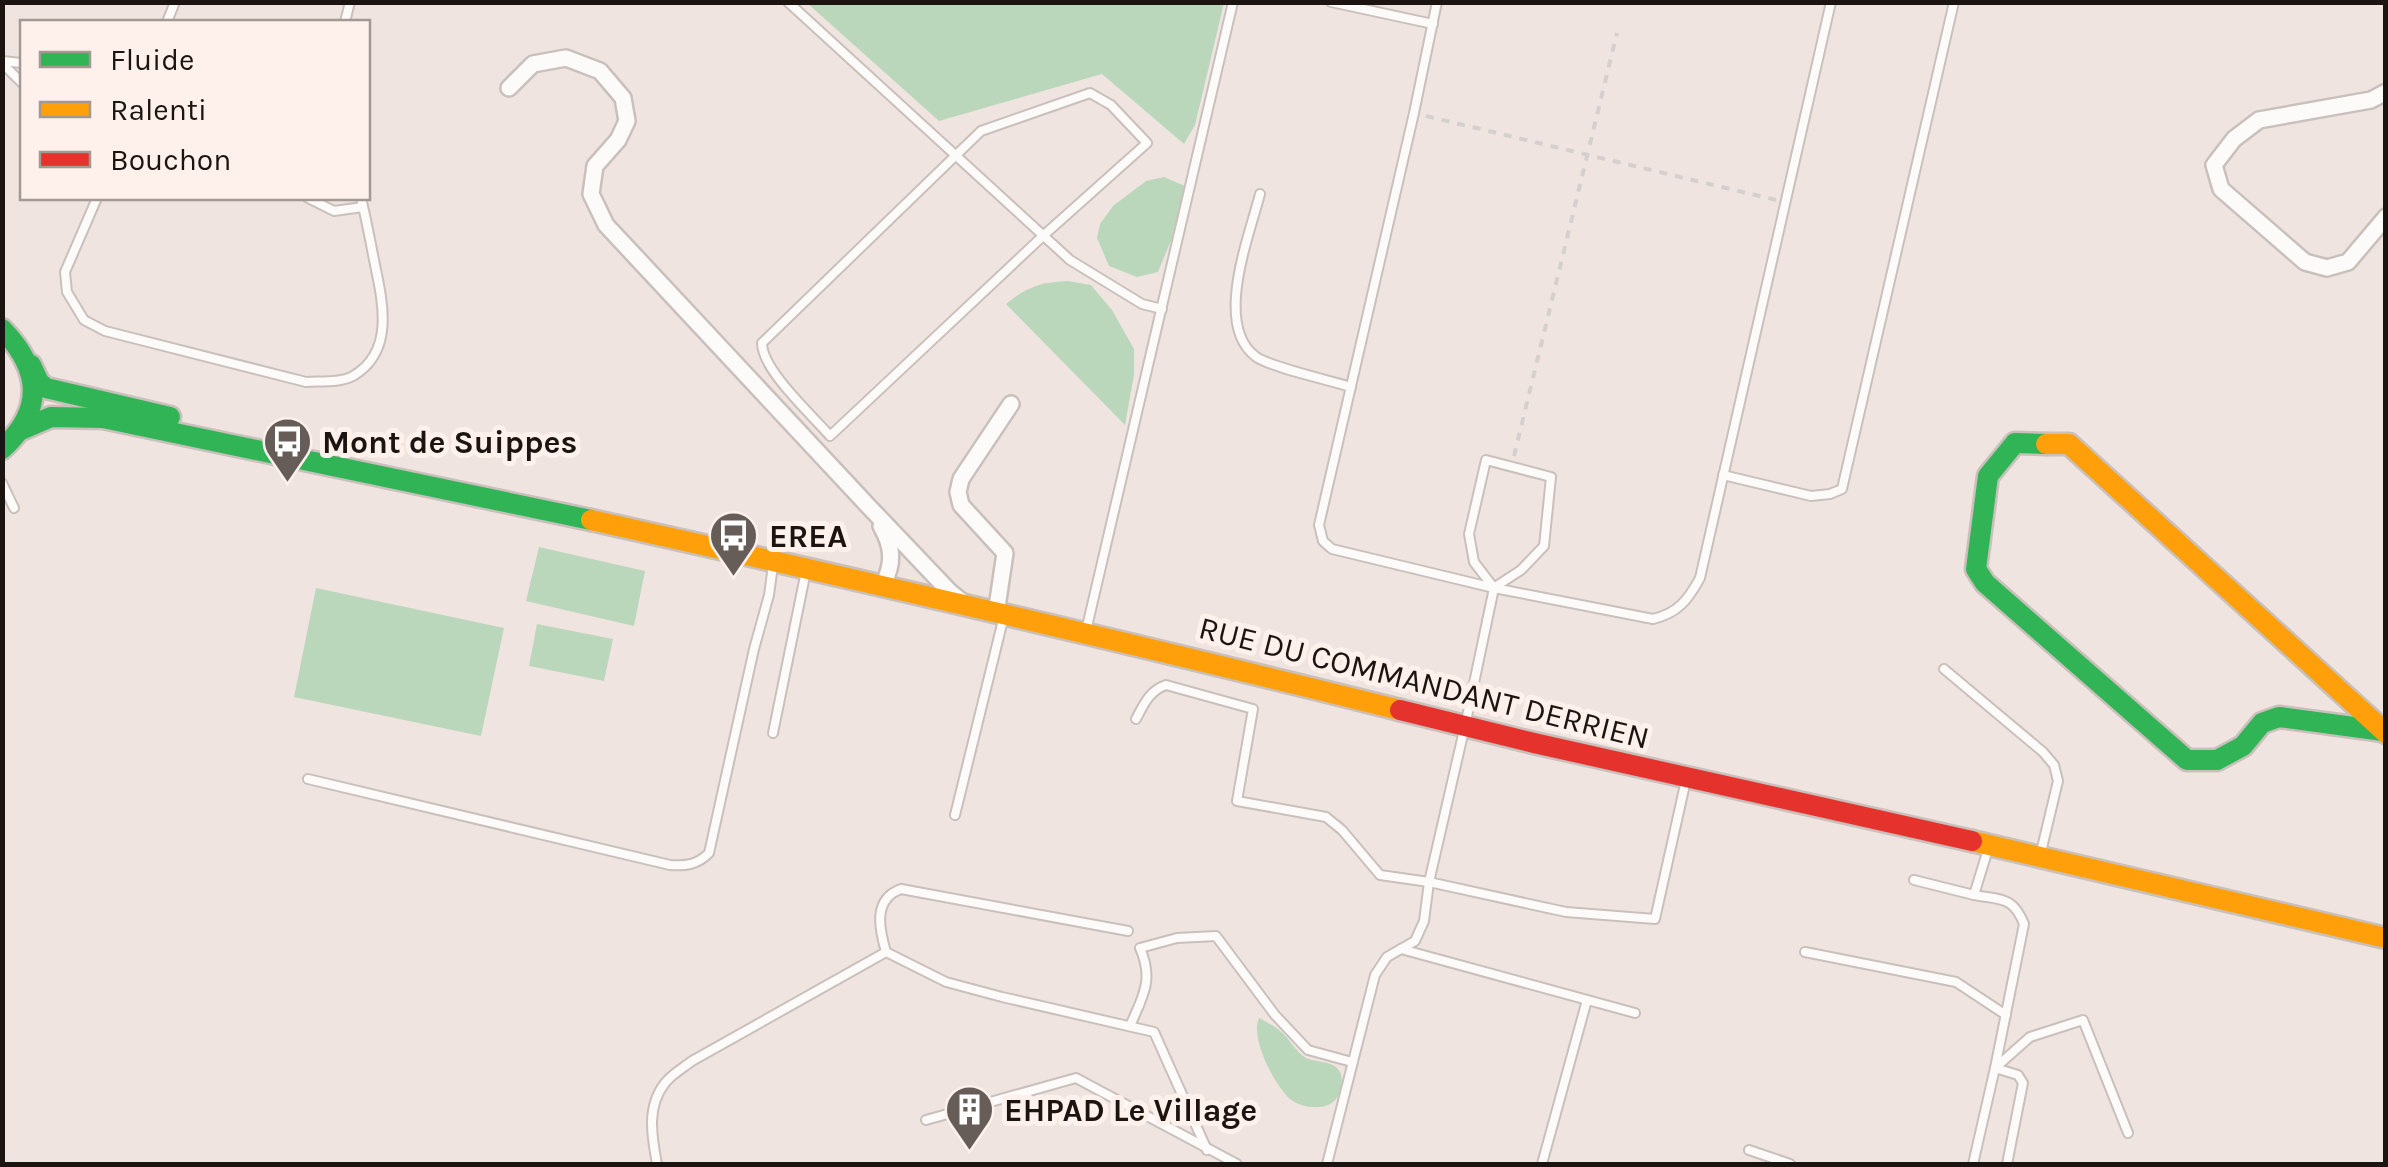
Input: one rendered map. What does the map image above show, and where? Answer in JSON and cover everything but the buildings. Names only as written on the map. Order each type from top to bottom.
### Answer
[{"type":"main road","name":"RUE DU COMMANDANT DERRIEN","points":[[2,330],[17,342],[39,382],[53,391],[277,441],[448,490]]},
{"type":"main road","points":[[2,449],[22,430],[30,414],[34,378],[28,361]]},
{"type":"main road","name":"RUE DU COMMANDANT DERRIEN","points":[[22,430],[52,416],[102,418],[448,490],[884,585],[1465,726],[2386,938]]},
{"type":"main road","points":[[2016,443],[2070,444],[2384,732],[2279,718],[2262,722],[2243,746],[2217,760],[2187,760],[1985,583],[1976,569],[1988,476],[2016,443]]},
{"type":"street","points":[[509,88],[533,64],[566,58],[600,71],[623,98],[627,121],[618,140],[596,166],[591,194],[606,224],[949,591],[973,608]]},
{"type":"street","points":[[2386,92],[2372,100],[2258,120],[2214,164],[2221,188],[2305,262],[2327,268],[2348,262],[2386,218]]},
{"type":"street","points":[[1000,615],[1005,554],[960,505],[958,492],[961,479],[1010,404]]},
{"type":"street","points":[[872,510],[891,546],[891,569],[884,585]]},
{"type":"lane","points":[[788,2],[1070,260],[1142,304],[1162,309]]},
{"type":"lane","points":[[1086,632],[1234,2]]},
{"type":"lane","points":[[1331,2],[1433,24]]},
{"type":"lane","points":[[1437,2],[1319,525],[1323,541],[1332,549],[1494,588],[1653,619],[1668,615],[1690,597],[1700,578],[1832,2]]},
{"type":"lane","points":[[1723,475],[1811,496],[1842,489],[1954,2]]},
{"type":"lane","points":[[2,62],[20,82]]},
{"type":"lane","points":[[1090,93],[1111,105],[1147,142],[1044,235],[830,436],[768,366],[762,343],[981,131],[1090,93]]},
{"type":"lane","points":[[1260,194],[1234,298],[1240,340],[1256,359],[1351,387]]},
{"type":"lane","points":[[96,200],[65,272],[67,292],[84,320],[104,331],[306,382],[335,381],[353,376],[371,359],[382,336],[384,309],[362,202],[334,211],[312,200]]},
{"type":"lane","points":[[1327,1164],[1375,975],[1387,957],[1415,941],[1424,921],[1429,882],[1494,588],[1521,570],[1544,546],[1551,477],[1486,460],[1469,534],[1474,562],[1494,588]]},
{"type":"lane","points":[[2,483],[14,508]]},
{"type":"lane","points":[[308,779],[670,865],[683,866],[701,860],[709,853],[774,561]]},
{"type":"lane","points":[[773,733],[807,568]]},
{"type":"lane","points":[[956,815],[1000,615]]},
{"type":"lane","points":[[1944,669],[2054,765],[2058,780],[2040,857]]},
{"type":"lane","points":[[1136,719],[1148,696],[1166,686],[1253,709],[1236,801],[1326,817],[1380,874],[1566,912],[1655,919],[1684,789]]},
{"type":"lane","points":[[1974,895],[1989,845]]},
{"type":"lane","points":[[1914,880],[2009,902],[2018,908],[2024,924],[1973,1164]]},
{"type":"lane","points":[[1128,931],[902,890],[890,894],[881,908],[880,931],[886,952],[946,982],[1154,1032],[1207,1150]]},
{"type":"lane","points":[[1130,1026],[1147,984],[1148,965],[1140,948],[1178,938],[1216,936],[1275,1015],[1308,1050],[1352,1062]]},
{"type":"lane","points":[[1401,949],[1635,1013]]},
{"type":"lane","points":[[657,1164],[650,1130],[655,1102],[666,1082],[692,1061],[886,952]]},
{"type":"lane","points":[[1805,952],[1956,982],[2006,1015]]},
{"type":"lane","points":[[1542,1164],[1587,1000]]},
{"type":"lane","points":[[1995,1068],[2030,1037],[2083,1020],[2128,1133]]},
{"type":"lane","points":[[1995,1068],[2018,1074],[2024,1083],[2007,1164]]},
{"type":"lane","points":[[926,1120],[1076,1078],[1237,1164]]},
{"type":"lane","points":[[1749,1150],[1790,1164]]},
{"type":"path","points":[[1511,466],[1617,33]]},
{"type":"path","points":[[1414,113],[1786,202]]},
{"type":"green space","points":[[807,3],[1224,3],[1195,125],[1184,144],[1102,74],[939,121]]},
{"type":"green space","points":[[1164,177],[1185,186],[1172,238],[1158,272],[1137,277],[1109,266],[1097,238],[1100,224],[1113,206],[1146,181]]},
{"type":"green space","points":[[1068,281],[1091,285],[1112,310],[1134,349],[1134,375],[1125,425],[1006,304],[1035,286]]},
{"type":"green space","points":[[539,547],[645,571],[634,626],[526,601]]},
{"type":"green space","points":[[316,588],[504,628],[481,736],[294,697]]},
{"type":"green space","points":[[537,624],[613,639],[604,681],[529,666]]},
{"type":"green space","points":[[1259,1018],[1283,1033],[1306,1058],[1337,1068],[1342,1083],[1335,1100],[1314,1107],[1298,1104],[1286,1095],[1260,1046]]},
{"type":"traffic: fast","points":[[2,329],[24,359],[33,389],[26,419],[2,449]]},
{"type":"traffic: fast","points":[[31,365],[46,388],[170,417]]},
{"type":"traffic: fast","points":[[21,430],[51,417],[103,418],[591,520]]},
{"type":"traffic: fast","points":[[2046,444],[2015,443],[1988,476],[1976,569],[1985,583],[2187,760],[2217,760],[2243,746],[2262,723],[2279,717],[2383,731]]},
{"type":"traffic: slow","points":[[2046,444],[2069,444],[2386,733]]},
{"type":"traffic: slow","points":[[591,520],[996,612],[1400,710]]},
{"type":"traffic: slow","points":[[1972,841],[2386,938]]},
{"type":"traffic: jam","points":[[1400,710],[1972,841]]},
{"type":"place","name":"Mont de Suippes","points":[[287,484]]},
{"type":"place","name":"EREA","points":[[734,578]]},
{"type":"place","name":"EHPAD Le Village","points":[[969,1152]]}]
